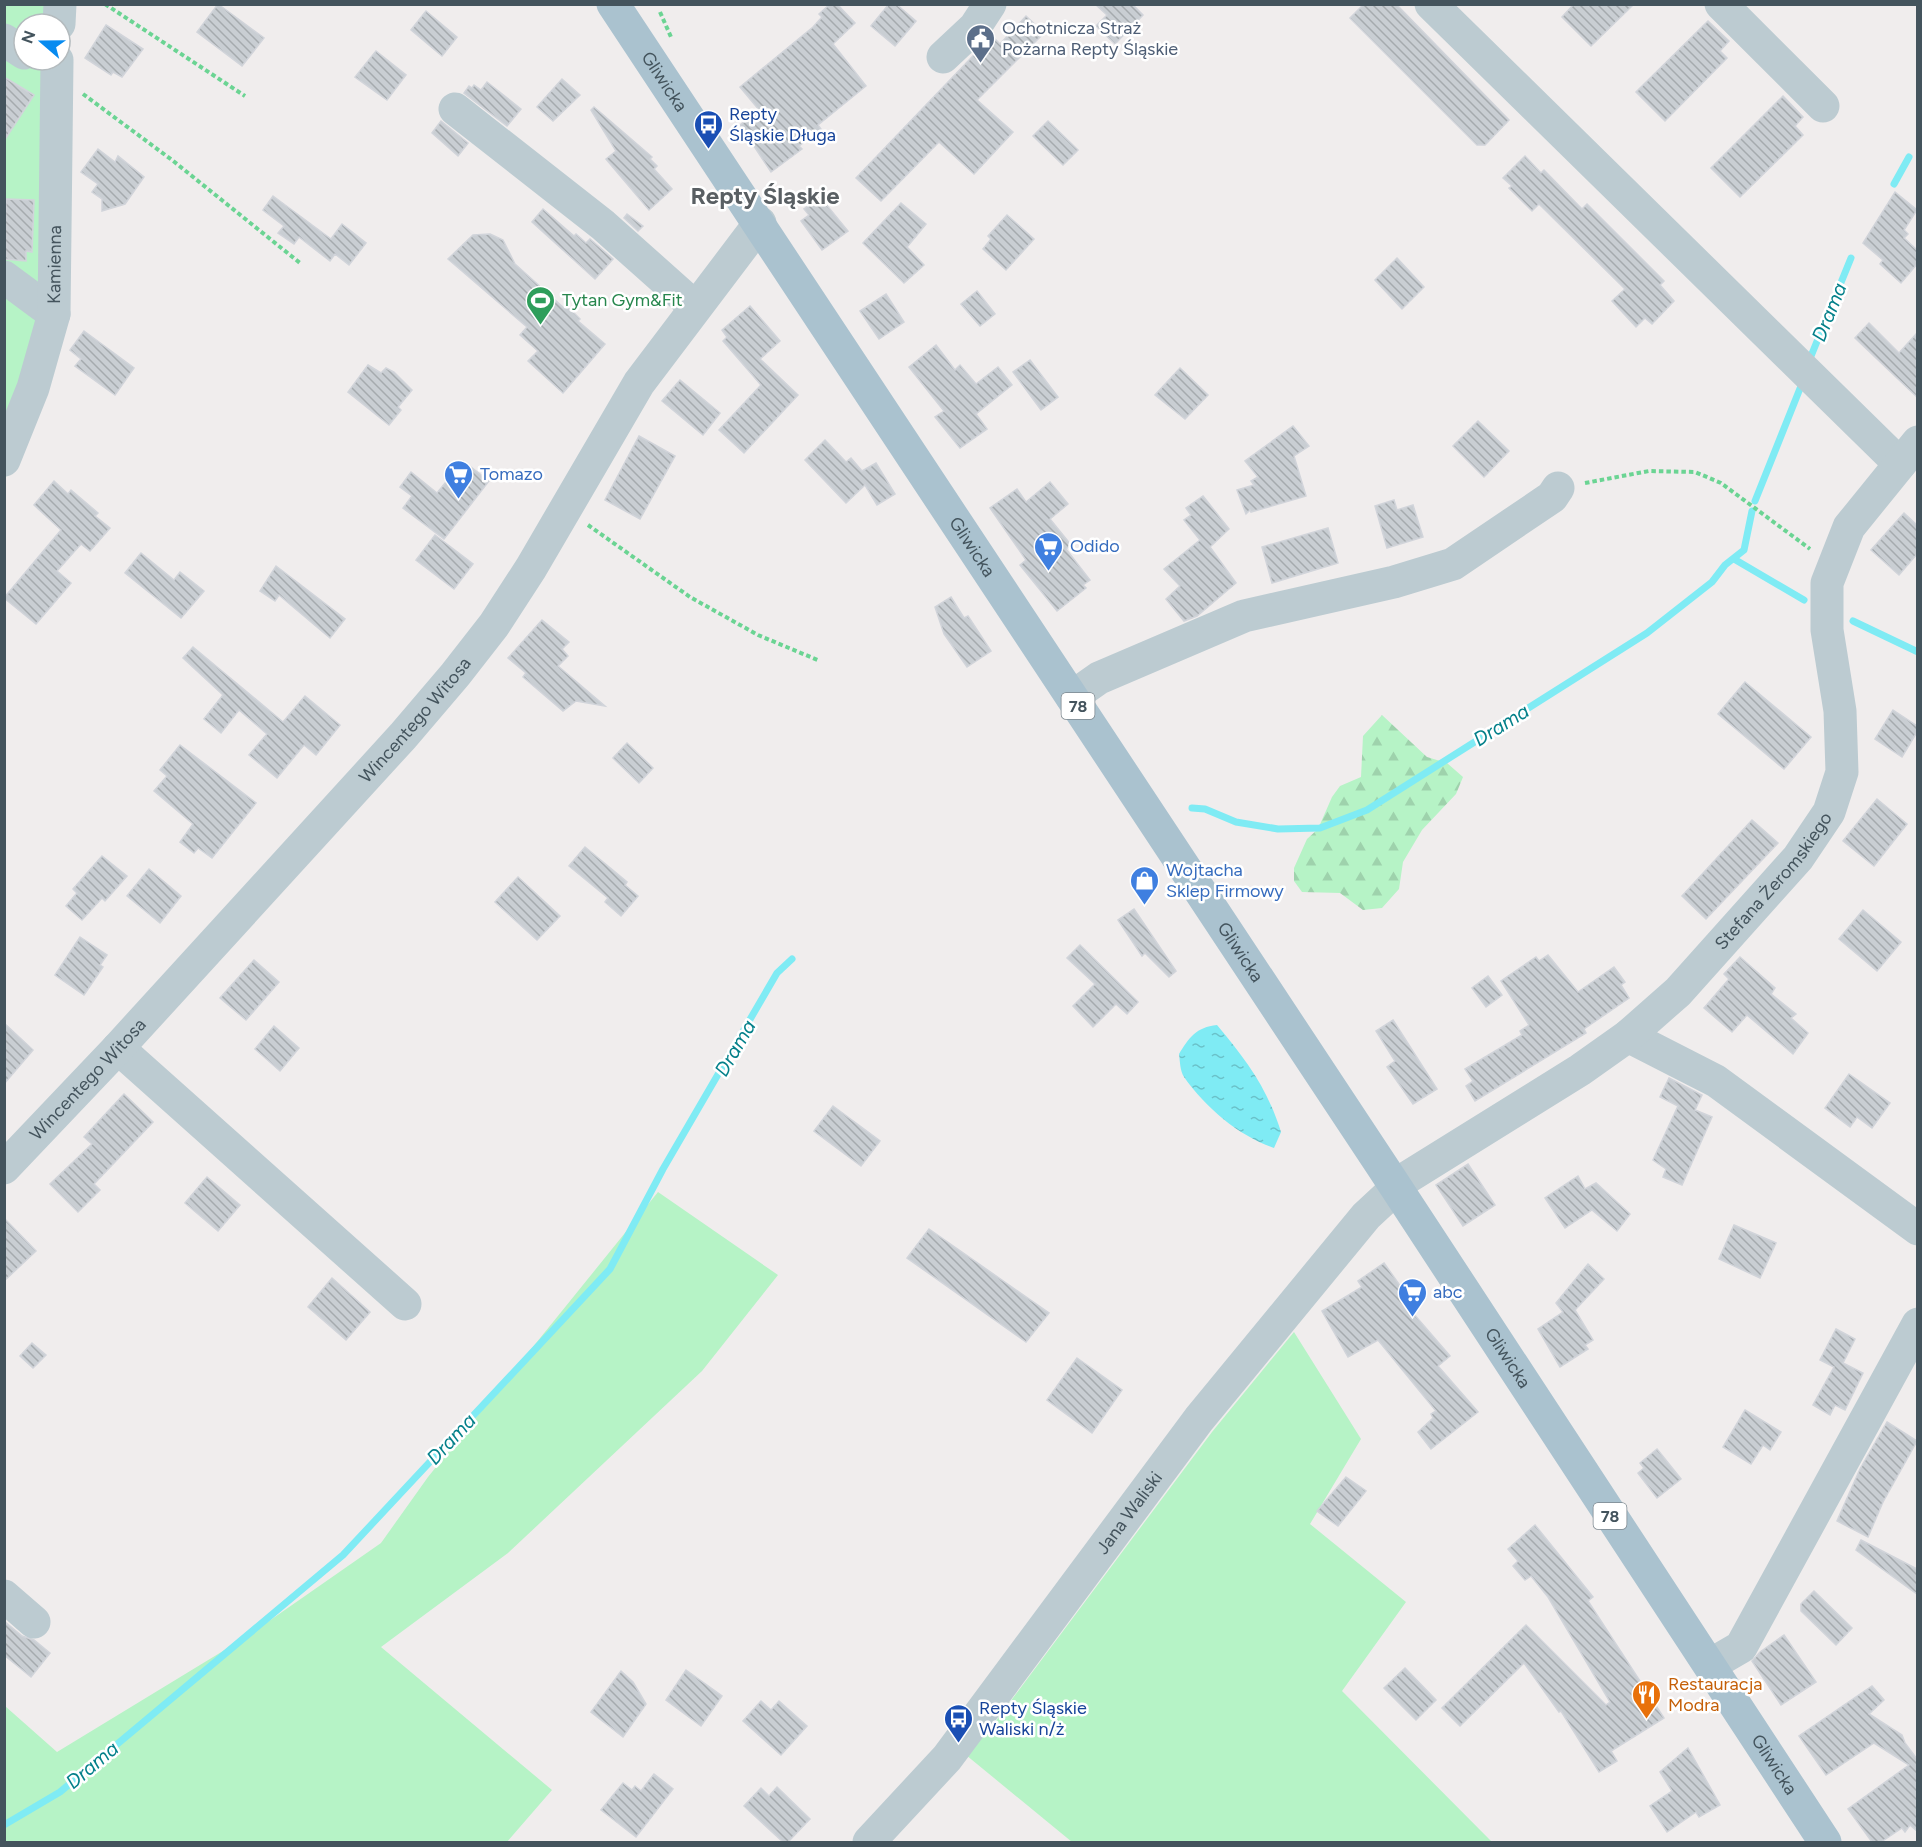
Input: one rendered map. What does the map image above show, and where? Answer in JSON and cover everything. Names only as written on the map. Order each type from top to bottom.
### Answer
[{"type":"main road","name":"Gliwicka","points":[[613,4],[1396,1188],[1825,1842]]},
{"type":"street","points":[[943,57],[975,27],[990,4]]},
{"type":"street","points":[[1431,4],[1909,453]]},
{"type":"street","points":[[1721,4],[1823,106]]},
{"type":"street","name":"Kamienna","points":[[4,460],[33,388],[54,314],[49,72]]},
{"type":"street","points":[[455,109],[603,225],[695,308]]},
{"type":"street","name":"Wincentego Witosa","points":[[4,1167],[118,1048],[403,736],[455,675],[500,615],[639,383],[760,224]]},
{"type":"street","points":[[4,277],[54,314]]},
{"type":"street","name":"Stefana Żeromskiego","points":[[1396,1188],[1408,1177],[1580,1070],[1628,1036],[1678,992],[1798,858],[1829,812],[1842,772],[1840,711],[1826,608],[1827,583],[1849,528],[1909,453]]},
{"type":"street","points":[[1072,697],[1099,678],[1244,616],[1394,582],[1453,564],[1552,497],[1558,488]]},
{"type":"street","points":[[1628,1036],[1716,1082],[1917,1229]]},
{"type":"street","points":[[118,1048],[405,1304]]},
{"type":"street","name":"Jana Waliski","points":[[869,1842],[947,1758],[1199,1419],[1366,1216],[1396,1188]]},
{"type":"street","points":[[1710,1665],[1741,1647],[1917,1324]]},
{"type":"street","points":[[4,1596],[34,1622]]},
{"type":"path","points":[[105,4],[245,96]]},
{"type":"path","points":[[58,72],[300,263]]},
{"type":"path","points":[[1558,488],[1649,471],[1695,472],[1721,483],[1805,546],[1836,560]]},
{"type":"path","points":[[565,508],[690,597],[758,635],[820,661]]},
{"type":"green space","points":[[5,5],[67,5],[67,12],[12,12],[12,72],[65,72],[60,290],[27,419],[5,480]]},
{"type":"green space","points":[[1382,715],[1427,757],[1447,763],[1463,777],[1456,794],[1422,830],[1403,862],[1399,889],[1382,908],[1363,910],[1340,893],[1302,892],[1294,881],[1294,868],[1307,839],[1318,829],[1332,797],[1340,786],[1361,777],[1363,736]]},
{"type":"green space","points":[[658,1192],[778,1275],[702,1371],[508,1553],[381,1647],[552,1790],[507,1842],[5,1842],[5,1706],[57,1752],[246,1637],[381,1543],[428,1477]]},
{"type":"green space","points":[[1294,1332],[1361,1439],[1310,1524],[1406,1602],[1342,1691],[1492,1842],[1072,1842],[966,1755],[992,1726],[1212,1432]]},
{"type":"water","points":[[1217,1025],[1246,1062],[1269,1101],[1281,1132],[1274,1148],[1248,1136],[1224,1120],[1202,1099],[1183,1075],[1179,1054],[1186,1043],[1198,1031]]},
{"type":"building","points":[[218,4],[264,38],[242,66],[197,32]]},
{"type":"building","points":[[830,4],[837,4],[855,23],[833,44],[866,86],[818,125],[821,129],[799,146],[802,149],[771,172],[740,125],[760,111],[740,87],[813,27],[822,17],[819,14]]},
{"type":"building","points":[[889,4],[896,4],[916,21],[895,46],[871,26]]},
{"type":"building","points":[[1095,4],[1132,4],[1143,15],[1115,44],[1096,26],[1107,15]]},
{"type":"building","points":[[1364,4],[1396,4],[1509,120],[1485,145],[1477,145],[1350,18]]},
{"type":"building","points":[[1574,4],[1634,4],[1591,46],[1562,17]]},
{"type":"building","points":[[426,11],[457,37],[442,56],[411,30]]},
{"type":"building","points":[[1026,16],[1044,33],[977,100],[1013,132],[974,174],[939,142],[881,201],[856,178],[992,36],[1000,44]]},
{"type":"building","points":[[1708,21],[1729,41],[1720,51],[1727,58],[1665,121],[1636,92]]},
{"type":"building","points":[[106,25],[143,49],[122,77],[113,72],[111,75],[85,58]]},
{"type":"building","points":[[376,51],[406,75],[387,100],[355,77]]},
{"type":"building","points":[[4,77],[34,95],[4,141]]},
{"type":"building","points":[[562,79],[580,95],[553,121],[537,107]]},
{"type":"building","points":[[487,82],[521,109],[507,126],[464,93],[469,86],[472,88],[474,85],[481,90]]},
{"type":"building","points":[[1783,96],[1803,117],[1795,126],[1803,135],[1740,197],[1711,168]]},
{"type":"building","points":[[594,107],[652,157],[650,159],[657,166],[654,169],[672,189],[649,210],[606,159],[616,151],[591,110]]},
{"type":"building","points":[[441,121],[468,143],[458,156],[432,133]]},
{"type":"building","points":[[1048,121],[1078,150],[1063,165],[1033,136]]},
{"type":"building","points":[[98,149],[115,162],[118,156],[144,177],[125,204],[102,211],[102,199],[92,192],[98,184],[81,172]]},
{"type":"building","points":[[1525,156],[1541,173],[1544,170],[1582,209],[1587,204],[1664,281],[1660,285],[1674,301],[1652,324],[1645,318],[1636,327],[1612,301],[1625,289],[1539,204],[1532,211],[1509,188],[1512,186],[1503,178]]},
{"type":"building","points":[[1895,192],[1917,210],[1904,230],[1908,234],[1904,238],[1917,250],[1917,264],[1901,283],[1880,264],[1883,260],[1863,243]]},
{"type":"building","points":[[273,196],[331,239],[342,224],[366,243],[349,265],[335,254],[330,261],[299,237],[294,244],[278,233],[284,226],[263,210]]},
{"type":"building","points":[[820,197],[848,231],[822,250],[801,221],[809,215],[804,209]]},
{"type":"building","points":[[6,199],[34,200],[32,252],[26,251],[26,261],[4,259]]},
{"type":"building","points":[[901,203],[926,224],[907,247],[924,265],[904,283],[863,243]]},
{"type":"building","points":[[543,209],[574,236],[576,234],[586,243],[590,239],[613,259],[595,279],[532,222]]},
{"type":"building","points":[[627,214],[643,226],[638,231],[624,218]]},
{"type":"building","points":[[1007,215],[1034,239],[1006,270],[983,249],[991,239],[988,236]]},
{"type":"building","points":[[490,234],[503,240],[515,264],[564,308],[566,305],[580,319],[578,321],[605,344],[563,393],[528,361],[538,351],[520,335],[527,327],[448,259],[473,235]]},
{"type":"building","points":[[1397,258],[1424,287],[1402,309],[1375,280]]},
{"type":"building","points":[[977,291],[995,314],[980,326],[961,304]]},
{"type":"building","points":[[886,294],[904,322],[879,339],[860,311]]},
{"type":"building","points":[[750,306],[780,341],[760,359],[798,395],[744,453],[719,430],[761,385],[723,341],[727,337],[722,330]]},
{"type":"building","points":[[1869,323],[1899,353],[1917,333],[1917,397],[1855,338]]},
{"type":"building","points":[[84,331],[134,368],[115,395],[75,366],[81,359],[70,350]]},
{"type":"building","points":[[936,345],[955,370],[960,365],[976,384],[998,367],[1012,385],[976,414],[987,429],[960,448],[935,417],[944,411],[909,367]]},
{"type":"building","points":[[1030,360],[1058,397],[1041,410],[1013,372]]},
{"type":"building","points":[[368,365],[381,373],[386,368],[394,372],[412,390],[398,407],[401,410],[389,425],[348,392]]},
{"type":"building","points":[[1180,368],[1208,395],[1185,419],[1155,395]]},
{"type":"building","points":[[680,380],[720,413],[703,435],[662,401]]},
{"type":"building","points":[[1478,421],[1509,451],[1484,477],[1453,446]]},
{"type":"building","points":[[1293,426],[1309,446],[1294,456],[1306,496],[1251,512],[1250,510],[1246,514],[1237,490],[1254,485],[1251,481],[1258,477],[1245,461]]},
{"type":"building","points":[[639,436],[675,456],[640,519],[605,500]]},
{"type":"building","points":[[825,440],[846,462],[851,458],[862,471],[876,463],[895,494],[877,505],[865,485],[846,503],[805,460]]},
{"type":"building","points":[[463,461],[489,481],[444,539],[403,508],[412,496],[400,487],[411,472],[437,493]]},
{"type":"building","points":[[54,481],[68,494],[71,490],[98,513],[95,516],[110,528],[90,551],[81,544],[57,571],[71,583],[36,624],[4,598],[61,530],[34,505]]},
{"type":"building","points":[[1050,482],[1068,504],[1050,519],[1071,545],[1066,549],[1090,580],[1083,585],[1086,588],[1057,611],[1020,565],[1026,560],[990,508],[1017,489],[1026,502]]},
{"type":"building","points":[[1203,496],[1229,529],[1210,547],[1236,583],[1197,616],[1184,621],[1166,599],[1180,586],[1164,569],[1200,540],[1184,520],[1191,515],[1186,508]]},
{"type":"building","points":[[1394,500],[1397,510],[1413,505],[1423,537],[1387,548],[1375,506]]},
{"type":"building","points":[[1904,513],[1917,525],[1917,554],[1899,575],[1871,550]]},
{"type":"building","points":[[1328,528],[1338,563],[1272,583],[1262,547]]},
{"type":"building","points":[[435,535],[473,564],[454,589],[416,560]]},
{"type":"building","points":[[141,553],[174,580],[180,572],[204,591],[181,618],[125,573]]},
{"type":"building","points":[[276,566],[345,619],[330,638],[279,595],[275,601],[260,591]]},
{"type":"building","points":[[951,597],[964,618],[968,616],[991,651],[967,667],[944,634],[935,607]]},
{"type":"building","points":[[542,620],[569,642],[562,649],[568,656],[558,666],[605,706],[576,701],[563,711],[523,677],[526,673],[508,658]]},
{"type":"building","points":[[193,647],[283,722],[305,696],[340,725],[316,755],[304,745],[277,778],[249,755],[267,734],[239,710],[221,733],[204,719],[223,695],[183,658]]},
{"type":"building","points":[[1745,682],[1811,737],[1784,769],[1718,714]]},
{"type":"building","points":[[1893,710],[1917,726],[1917,732],[1902,757],[1875,739]]},
{"type":"building","points":[[627,743],[653,768],[639,783],[613,758]]},
{"type":"building","points":[[180,745],[256,803],[212,858],[198,848],[194,853],[180,842],[193,824],[154,791],[167,776],[160,770]]},
{"type":"building","points":[[1877,799],[1907,824],[1874,866],[1843,841]]},
{"type":"building","points":[[1752,820],[1778,843],[1706,919],[1682,896]]},
{"type":"building","points":[[585,847],[627,882],[625,885],[638,896],[621,916],[605,902],[608,898],[569,866]]},
{"type":"building","points":[[102,856],[127,876],[105,901],[102,898],[82,920],[66,906],[77,893],[73,889]]},
{"type":"building","points":[[149,869],[181,896],[160,923],[127,896]]},
{"type":"building","points":[[518,877],[560,916],[537,940],[495,902]]},
{"type":"building","points":[[1134,909],[1176,971],[1169,977],[1145,953],[1142,956],[1118,920]]},
{"type":"building","points":[[1863,910],[1901,942],[1877,971],[1839,939]]},
{"type":"building","points":[[80,937],[107,955],[100,965],[103,967],[84,995],[55,975]]},
{"type":"building","points":[[1080,945],[1138,1002],[1127,1014],[1116,1004],[1093,1027],[1073,1006],[1095,984],[1067,958]]},
{"type":"building","points":[[1548,955],[1578,992],[1614,967],[1625,982],[1621,985],[1629,998],[1584,1029],[1586,1033],[1475,1101],[1466,1086],[1473,1081],[1465,1069],[1522,1035],[1520,1031],[1529,1025],[1501,981],[1536,957],[1539,961]]},
{"type":"building","points":[[1740,957],[1775,988],[1771,994],[1796,1014],[1791,1018],[1808,1033],[1793,1054],[1747,1015],[1732,1032],[1704,1008],[1729,979],[1724,974]]},
{"type":"building","points":[[254,960],[279,982],[246,1020],[220,998]]},
{"type":"building","points":[[1488,976],[1502,995],[1486,1007],[1472,988]]},
{"type":"building","points":[[1393,1020],[1437,1089],[1413,1104],[1387,1067],[1395,1061],[1376,1031]]},
{"type":"building","points":[[4,1023],[33,1050],[4,1084]]},
{"type":"building","points":[[274,1026],[299,1048],[280,1071],[255,1049]]},
{"type":"building","points":[[1849,1074],[1890,1103],[1872,1128],[1857,1117],[1850,1127],[1825,1108]]},
{"type":"building","points":[[1669,1078],[1702,1095],[1695,1110],[1712,1117],[1682,1185],[1663,1177],[1666,1169],[1653,1160],[1678,1106],[1660,1097]]},
{"type":"building","points":[[124,1094],[153,1122],[94,1184],[100,1190],[78,1212],[50,1184],[92,1144],[84,1137]]},
{"type":"building","points":[[833,1106],[880,1141],[861,1166],[814,1131]]},
{"type":"building","points":[[1468,1164],[1495,1205],[1463,1226],[1436,1185]]},
{"type":"building","points":[[1578,1176],[1585,1189],[1596,1183],[1630,1214],[1617,1231],[1592,1210],[1565,1228],[1545,1198]]},
{"type":"building","points":[[207,1177],[240,1205],[218,1231],[185,1203]]},
{"type":"building","points":[[4,1218],[36,1251],[4,1281]]},
{"type":"building","points":[[1734,1225],[1776,1243],[1760,1278],[1719,1259]]},
{"type":"building","points":[[929,1229],[1049,1313],[1026,1342],[907,1258]]},
{"type":"building","points":[[1384,1263],[1411,1301],[1406,1305],[1450,1356],[1438,1366],[1478,1412],[1431,1449],[1418,1432],[1433,1418],[1431,1414],[1436,1411],[1378,1340],[1348,1357],[1322,1311],[1362,1287],[1358,1281]]},
{"type":"building","points":[[1588,1264],[1604,1279],[1575,1310],[1593,1340],[1585,1345],[1588,1349],[1560,1367],[1538,1329],[1563,1312],[1556,1303]]},
{"type":"building","points":[[332,1278],[370,1312],[346,1340],[308,1307]]},
{"type":"building","points":[[1836,1329],[1855,1339],[1843,1363],[1863,1373],[1845,1410],[1835,1405],[1830,1415],[1813,1405],[1834,1367],[1820,1360]]},
{"type":"building","points":[[32,1343],[46,1355],[33,1368],[20,1356]]},
{"type":"building","points":[[1077,1358],[1122,1390],[1092,1433],[1047,1400]]},
{"type":"building","points":[[1745,1410],[1781,1432],[1770,1450],[1763,1445],[1751,1464],[1723,1447]]},
{"type":"building","points":[[1887,1422],[1917,1441],[1883,1502],[1868,1537],[1837,1521],[1860,1469]]},
{"type":"building","points":[[1657,1449],[1681,1479],[1657,1498],[1638,1473],[1644,1468],[1640,1463]]},
{"type":"building","points":[[1346,1477],[1366,1491],[1338,1526],[1317,1511]]},
{"type":"building","points":[[1535,1525],[1593,1597],[1588,1601],[1664,1718],[1611,1751],[1617,1761],[1599,1772],[1561,1711],[1559,1712],[1524,1663],[1460,1726],[1442,1708],[1526,1625],[1606,1705],[1610,1702],[1548,1597],[1531,1576],[1525,1580],[1513,1566],[1518,1561],[1508,1549]]},
{"type":"building","points":[[1861,1540],[1917,1569],[1917,1594],[1856,1550]]},
{"type":"building","points":[[1814,1591],[1852,1628],[1836,1645],[1801,1611],[1801,1604]]},
{"type":"building","points":[[4,1621],[22,1636],[34,1640],[50,1653],[31,1677],[4,1655]]},
{"type":"building","points":[[1784,1635],[1816,1682],[1781,1705],[1752,1661],[1760,1652]]},
{"type":"building","points":[[1405,1668],[1436,1700],[1416,1720],[1384,1688]]},
{"type":"building","points":[[686,1670],[722,1696],[701,1726],[666,1700]]},
{"type":"building","points":[[621,1671],[633,1682],[646,1704],[623,1737],[591,1712]]},
{"type":"building","points":[[1872,1686],[1884,1700],[1869,1714],[1902,1735],[1917,1759],[1917,1831],[1910,1825],[1905,1832],[1902,1828],[1881,1842],[1872,1842],[1848,1809],[1909,1765],[1874,1743],[1826,1775],[1799,1736]]},
{"type":"building","points":[[761,1701],[771,1710],[779,1701],[807,1726],[781,1755],[743,1721]]},
{"type":"building","points":[[1688,1748],[1720,1805],[1699,1817],[1696,1812],[1667,1832],[1650,1806],[1672,1791],[1660,1772]]},
{"type":"building","points":[[654,1774],[673,1789],[636,1837],[601,1810],[623,1783],[632,1790],[635,1786],[641,1791]]},
{"type":"building","points":[[777,1787],[810,1819],[788,1842],[783,1842],[744,1806],[761,1788],[769,1796]]},
{"type":"waterway","name":"Drama","points":[[1894,184],[1909,157]]},
{"type":"waterway","name":"Drama","points":[[1809,361],[1851,258]]},
{"type":"waterway","name":"Drama","points":[[1755,501],[1801,386]]},
{"type":"waterway","name":"Drama","points":[[1192,808],[1205,809],[1236,822],[1278,829],[1320,828],[1367,810],[1647,633],[1712,582],[1725,565],[1744,550],[1752,511]]},
{"type":"waterway","points":[[1734,559],[1804,600]]},
{"type":"waterway","points":[[1853,621],[1918,652]]},
{"type":"waterway","name":"Drama","points":[[4,1825],[60,1792],[343,1555],[610,1269],[663,1169],[777,973],[792,959]]},
{"type":"place","name":"Ochotnicza Straż Pożarna Repty Śląskie","points":[[981,64]]},
{"type":"place","name":"Repty Śląskie Długa","points":[[708,150]]},
{"type":"place","name":"Tytan Gym&Fit","points":[[541,326]]},
{"type":"place","name":"Tomazo","points":[[459,500]]},
{"type":"place","name":"Odido","points":[[1049,572]]},
{"type":"place","name":"Wojtacha Sklep Firmowy","points":[[1145,906]]},
{"type":"place","name":"abc","points":[[1412,1318]]},
{"type":"place","name":"Restauracja Modra","points":[[1647,1720]]},
{"type":"place","name":"Repty Śląskie Waliski n/ż","points":[[958,1744]]},
{"type":"district","name":"Repty Śląskie","points":[[765,196]]}]
